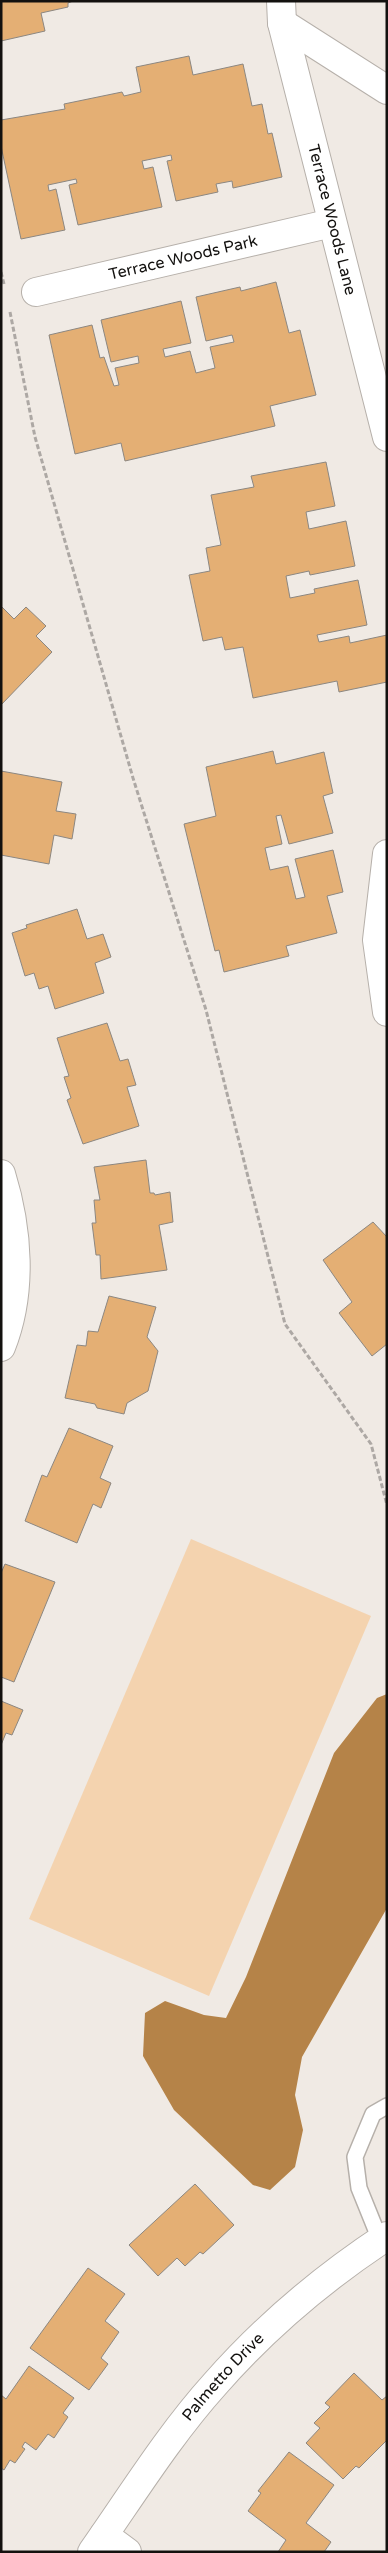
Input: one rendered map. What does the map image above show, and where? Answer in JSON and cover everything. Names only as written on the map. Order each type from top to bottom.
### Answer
[{"type":"street","points":[[282,12],[387,90]]},
{"type":"street","name":"Terrace Woods Lane","points":[[282,12],[332,223],[387,437]]},
{"type":"street","name":"Terrace Woods Park","points":[[36,292],[332,223]]},
{"type":"street","points":[[387,854],[377,940],[387,1012]]},
{"type":"street","points":[[1,1174],[9,1200],[15,1233],[16,1287],[6,1335],[1,1347]]},
{"type":"street","name":"Palmetto Drive","points":[[98,2544],[153,2463],[221,2378],[273,2323],[332,2273],[383,2238]]},
{"type":"street","points":[[98,2544],[127,2552]]},
{"type":"lane","points":[[383,2238],[359,2188],[355,2157],[373,2114],[387,2106]]},
{"type":"path","points":[[1,272],[6,294]]},
{"type":"path","points":[[8,304],[35,438],[133,778],[206,1010],[285,1324],[371,1444],[387,1505]]},
{"type":"shaded area","points":[[191,1539],[371,1616],[209,1996],[29,1919]]},
{"type":"shaded area","points":[[387,1694],[387,1908],[302,2057],[295,2095],[303,2130],[295,2167],[270,2190],[253,2185],[174,2110],[143,2056],[145,2013],[165,2001],[204,2015],[226,2018],[246,1977],[334,1753],[377,1698]]},
{"type":"building","points":[[1,1],[73,1],[68,3],[68,7],[41,13],[45,31],[1,41]]},
{"type":"building","points":[[189,56],[193,75],[243,64],[252,106],[262,104],[268,134],[272,133],[282,177],[233,188],[232,181],[216,184],[218,192],[176,201],[167,161],[172,160],[171,155],[142,161],[144,169],[153,167],[162,207],[78,225],[69,185],[77,183],[76,179],[48,185],[49,191],[56,189],[65,230],[21,239],[1,146],[1,120],[65,109],[64,104],[122,92],[124,96],[141,92],[136,67]]},
{"type":"building","points":[[276,282],[289,333],[300,330],[316,395],[270,406],[275,426],[125,461],[121,443],[75,454],[49,335],[92,325],[100,358],[104,357],[114,386],[119,385],[115,368],[139,363],[138,356],[111,362],[101,320],[181,301],[191,343],[163,349],[165,357],[190,351],[196,373],[215,368],[210,347],[234,342],[232,335],[206,341],[196,297],[240,287],[241,291]]},
{"type":"building","points":[[326,462],[335,506],[306,512],[309,529],[346,521],[355,566],[310,575],[309,571],[286,576],[290,598],[315,593],[314,589],[358,580],[367,625],[317,635],[319,642],[349,636],[350,643],[387,635],[387,682],[339,692],[337,681],[253,698],[243,647],[225,650],[222,637],[203,641],[189,575],[210,571],[206,548],[221,545],[211,495],[254,487],[251,476]]},
{"type":"building","points":[[1,606],[14,619],[26,607],[46,626],[36,636],[52,652],[1,705]]},
{"type":"building","points":[[273,751],[276,764],[324,752],[333,793],[323,796],[333,833],[289,844],[281,815],[276,816],[282,844],[265,848],[270,870],[288,866],[296,899],[305,897],[295,859],[333,850],[343,892],[327,896],[337,933],[286,946],[289,956],[224,972],[219,950],[215,951],[184,824],[216,816],[206,767]]},
{"type":"building","points":[[1,771],[62,782],[56,811],[76,814],[72,839],[54,835],[49,864],[1,855]]},
{"type":"building","points":[[77,909],[87,939],[103,934],[111,957],[95,963],[104,993],[55,1009],[48,986],[39,989],[34,973],[25,976],[12,933],[27,928],[26,925]]},
{"type":"building","points":[[107,1023],[120,1061],[128,1059],[136,1085],[127,1087],[139,1126],[83,1144],[67,1100],[71,1098],[64,1077],[69,1076],[57,1038]]},
{"type":"building","points":[[146,1160],[150,1193],[155,1195],[170,1192],[173,1222],[159,1225],[167,1270],[101,1279],[100,1255],[96,1255],[92,1223],[96,1223],[94,1200],[100,1200],[94,1167]]},
{"type":"building","points":[[373,1222],[387,1237],[387,1344],[372,1356],[339,1313],[352,1302],[323,1260]]},
{"type":"building","points":[[109,1296],[156,1307],[147,1337],[158,1351],[148,1391],[127,1403],[124,1414],[97,1408],[95,1404],[65,1398],[77,1345],[86,1346],[88,1331],[98,1332]]},
{"type":"building","points":[[69,1428],[113,1446],[100,1478],[111,1483],[101,1508],[93,1504],[77,1543],[25,1521],[42,1475],[47,1477]]},
{"type":"building","points":[[5,1564],[55,1582],[14,1682],[1,1677],[1,1573]]},
{"type":"building","points":[[1,1701],[23,1710],[12,1735],[6,1733],[1,1745]]},
{"type":"building","points":[[195,2184],[234,2225],[203,2254],[200,2252],[185,2266],[177,2258],[158,2276],[129,2245]]},
{"type":"building","points":[[88,2268],[125,2294],[105,2321],[119,2332],[101,2358],[108,2364],[89,2390],[30,2348]]},
{"type":"building","points":[[29,2366],[74,2398],[63,2413],[68,2417],[54,2438],[48,2434],[36,2450],[25,2442],[22,2447],[25,2449],[15,2463],[10,2460],[4,2470],[1,2468],[1,2395],[6,2399]]},
{"type":"building","points":[[354,2373],[382,2400],[387,2396],[387,2440],[359,2468],[356,2466],[343,2479],[306,2443],[320,2428],[314,2423],[330,2407],[325,2403]]},
{"type":"building","points":[[289,2452],[334,2485],[306,2523],[331,2542],[324,2552],[278,2552],[286,2540],[248,2511],[261,2493],[258,2491]]}]
